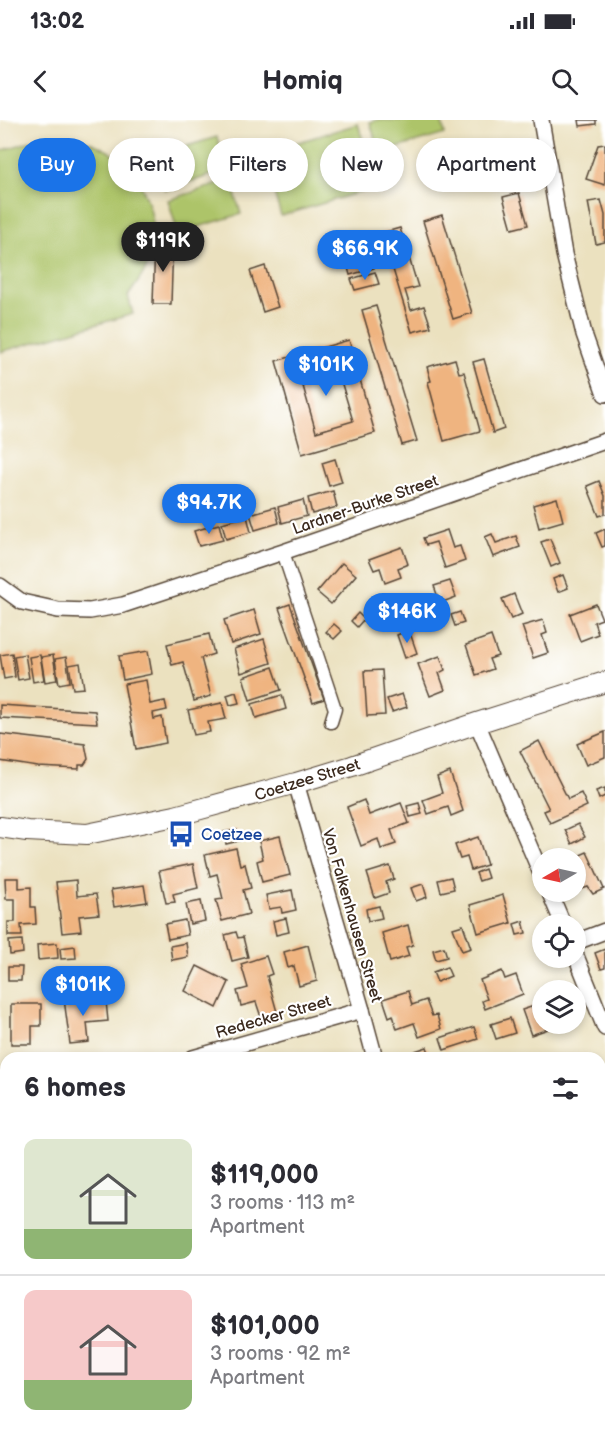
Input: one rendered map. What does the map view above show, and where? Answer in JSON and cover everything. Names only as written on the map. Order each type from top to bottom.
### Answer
[{"type":"street","points":[[541,120],[564,254],[584,334],[605,394]]},
{"type":"street","name":"Lardner-Burke Street","points":[[0,586],[22,602],[58,610],[90,611],[123,605],[605,441]]},
{"type":"street","points":[[283,552],[335,709],[330,722]]},
{"type":"street","name":"Coetzee Street","points":[[0,827],[27,831],[87,834],[175,816],[352,766],[605,682]]},
{"type":"street","points":[[477,723],[532,852]]},
{"type":"street","name":"Von Falkenhausen Street","points":[[296,783],[373,1052]]},
{"type":"street","points":[[586,938],[605,931]]},
{"type":"street","points":[[581,968],[605,1028]]},
{"type":"street","name":"Redecker Street","points":[[214,1052],[362,1010]]},
{"type":"green space","points":[[377,120],[441,120],[445,134],[431,138],[416,138],[416,142],[404,146],[404,138],[375,138],[370,122]]},
{"type":"green space","points":[[358,124],[362,138],[320,138],[320,192],[360,192],[281,216],[274,192],[308,192],[308,139]]},
{"type":"green space","points":[[64,136],[73,138],[41,138]]},
{"type":"green space","points":[[207,140],[207,176],[195,180],[195,144]]},
{"type":"green space","points":[[18,145],[18,192],[96,192],[96,145],[108,151],[108,192],[144,192],[152,216],[152,248],[148,264],[128,296],[133,314],[0,352],[0,151]]},
{"type":"green space","points":[[207,188],[207,192],[235,192],[241,214],[178,233],[168,200]]},
{"type":"building","points":[[579,120],[596,120],[596,124],[580,126]]},
{"type":"building","points":[[605,144],[605,185],[586,179],[598,145]]},
{"type":"building","points":[[519,193],[528,225],[512,229],[503,197]]},
{"type":"building","points":[[601,200],[605,215],[605,242],[596,244],[588,202]]},
{"type":"building","points":[[442,215],[472,313],[453,319],[423,221]]},
{"type":"building","points":[[400,228],[418,287],[405,290],[411,310],[424,306],[431,327],[412,332],[382,233]]},
{"type":"building","points":[[364,235],[374,268],[350,275],[341,242]]},
{"type":"building","points":[[155,241],[173,242],[171,304],[153,304]]},
{"type":"building","points":[[265,266],[278,307],[263,312],[250,271]]},
{"type":"building","points":[[375,272],[379,284],[355,290],[351,279]]},
{"type":"building","points":[[376,306],[417,441],[402,445],[362,310]]},
{"type":"building","points":[[349,340],[375,433],[302,454],[276,361]],"holes":[[[335,361],[353,421],[316,432],[299,372]]]},
{"type":"building","points":[[455,359],[459,373],[464,372],[480,431],[444,441],[428,382],[431,381],[427,367]]},
{"type":"building","points":[[484,359],[504,429],[493,433],[473,362]]},
{"type":"building","points":[[335,459],[342,482],[329,486],[322,463]]},
{"type":"building","points":[[599,481],[605,496],[605,514],[599,516],[587,486]]},
{"type":"building","points":[[333,491],[337,507],[312,514],[308,498]]},
{"type":"building","points":[[557,498],[563,521],[539,528],[533,505]]},
{"type":"building","points":[[303,500],[307,516],[282,523],[278,507]]},
{"type":"building","points":[[275,507],[279,523],[255,530],[250,514]]},
{"type":"building","points":[[247,516],[251,532],[226,539],[222,523]]},
{"type":"building","points":[[219,524],[223,540],[199,546],[194,531]]},
{"type":"building","points":[[605,529],[605,546],[602,547],[596,533]]},
{"type":"building","points":[[447,530],[453,548],[460,546],[465,561],[445,568],[436,542],[426,545],[423,538]]},
{"type":"building","points":[[492,534],[496,543],[516,536],[520,547],[493,557],[485,537]]},
{"type":"building","points":[[550,539],[560,563],[551,567],[541,542]]},
{"type":"building","points":[[402,547],[408,564],[398,568],[401,577],[385,583],[380,568],[374,570],[369,559]]},
{"type":"building","points":[[342,563],[356,575],[331,604],[317,592]]},
{"type":"building","points":[[563,575],[568,588],[558,592],[553,579]]},
{"type":"building","points":[[450,581],[456,597],[440,603],[434,586]]},
{"type":"building","points":[[514,594],[522,614],[511,619],[502,599]]},
{"type":"building","points":[[290,604],[324,699],[313,703],[279,608]]},
{"type":"building","points":[[596,604],[602,619],[594,622],[598,634],[580,641],[570,614]]},
{"type":"building","points":[[400,605],[404,618],[393,621],[388,609]]},
{"type":"building","points":[[254,610],[261,634],[231,644],[224,620]]},
{"type":"building","points":[[460,612],[464,623],[455,626],[451,615]]},
{"type":"building","points":[[358,613],[364,619],[357,627],[351,621]]},
{"type":"building","points":[[543,620],[547,633],[542,635],[548,653],[533,658],[522,626]]},
{"type":"building","points":[[334,624],[342,631],[334,639],[326,632]]},
{"type":"building","points":[[409,630],[417,653],[405,658],[397,635]]},
{"type":"building","points":[[209,634],[214,654],[201,658],[211,696],[194,701],[183,662],[172,665],[167,644]]},
{"type":"building","points":[[491,636],[498,656],[489,659],[493,669],[476,675],[466,645]]},
{"type":"building","points":[[264,639],[271,663],[241,673],[234,649]]},
{"type":"building","points":[[148,651],[152,674],[123,680],[119,656]]},
{"type":"building","points":[[12,653],[15,677],[4,679],[0,655]]},
{"type":"building","points":[[25,654],[29,678],[18,680],[14,656]]},
{"type":"building","points":[[40,655],[44,680],[33,682],[29,657]]},
{"type":"building","points":[[53,655],[57,680],[45,682],[41,657]]},
{"type":"building","points":[[440,656],[445,670],[439,673],[445,690],[430,696],[418,664]]},
{"type":"building","points":[[66,657],[70,682],[59,684],[55,659]]},
{"type":"building","points":[[80,663],[84,688],[73,689],[69,665]]},
{"type":"building","points":[[273,667],[281,690],[250,700],[243,677]]},
{"type":"building","points":[[382,670],[385,715],[367,716],[364,671]]},
{"type":"building","points":[[146,680],[150,704],[165,701],[167,710],[153,713],[154,719],[162,717],[166,743],[136,749],[124,684]]},
{"type":"building","points":[[236,692],[239,703],[230,705],[227,695]]},
{"type":"building","points":[[402,694],[407,707],[392,712],[387,699]]},
{"type":"building","points":[[282,695],[286,709],[256,718],[252,704]]},
{"type":"building","points":[[222,703],[226,719],[208,722],[210,732],[194,735],[188,710]]},
{"type":"building","points":[[0,705],[95,711],[97,723],[0,718]]},
{"type":"building","points":[[605,732],[605,757],[586,765],[577,744]]},
{"type":"building","points":[[0,734],[85,744],[88,759],[84,765],[79,765],[79,769],[38,767],[0,761]]},
{"type":"building","points":[[539,741],[568,799],[581,793],[587,806],[550,823],[544,811],[549,809],[520,751]]},
{"type":"building","points":[[450,772],[463,811],[451,816],[448,807],[428,814],[423,800],[442,793],[437,777]]},
{"type":"building","points":[[605,788],[605,796],[599,799],[596,791]]},
{"type":"building","points":[[364,800],[369,815],[401,803],[409,823],[391,830],[396,844],[381,849],[378,839],[361,846],[347,807]]},
{"type":"building","points":[[419,803],[422,814],[410,817],[407,806]]},
{"type":"building","points":[[578,824],[585,837],[572,844],[565,830]]},
{"type":"building","points":[[237,830],[239,841],[226,844],[224,832]]},
{"type":"building","points":[[280,836],[290,875],[262,882],[257,861],[263,859],[259,841]]},
{"type":"building","points":[[478,837],[487,865],[471,870],[467,857],[460,859],[455,845]]},
{"type":"building","points":[[236,848],[240,865],[245,864],[251,888],[243,890],[249,914],[222,921],[216,900],[223,899],[217,874],[210,876],[205,855]]},
{"type":"building","points":[[586,852],[604,889],[593,894],[588,887],[586,888]]},
{"type":"building","points":[[193,864],[198,888],[173,894],[175,902],[166,903],[159,871]]},
{"type":"building","points":[[390,866],[394,879],[386,882],[389,893],[375,898],[367,873]]},
{"type":"building","points":[[485,869],[488,878],[479,881],[476,873]]},
{"type":"building","points":[[451,877],[454,889],[441,892],[438,880]]},
{"type":"building","points":[[5,878],[19,878],[19,888],[31,887],[31,907],[35,907],[36,924],[21,925],[22,936],[8,936],[8,922],[15,922],[15,899],[6,899]]},
{"type":"building","points":[[76,880],[77,896],[96,894],[99,914],[79,916],[81,931],[62,933],[56,882]]},
{"type":"building","points":[[423,884],[427,897],[416,901],[411,888]]},
{"type":"building","points":[[144,885],[147,902],[114,907],[111,890]]},
{"type":"building","points":[[292,890],[296,910],[282,913],[281,907],[269,909],[266,895]]},
{"type":"building","points":[[503,895],[511,923],[478,933],[470,905]]},
{"type":"building","points":[[201,901],[205,921],[190,924],[186,904]]},
{"type":"building","points":[[379,906],[382,918],[368,921],[366,909]]},
{"type":"building","points":[[286,918],[289,932],[276,935],[273,921]]},
{"type":"building","points":[[185,920],[188,935],[168,939],[165,924]]},
{"type":"building","points":[[523,921],[526,933],[517,935],[514,924]]},
{"type":"building","points":[[408,925],[413,945],[406,947],[409,956],[390,962],[382,933]]},
{"type":"building","points":[[463,925],[471,948],[462,951],[453,928]]},
{"type":"building","points":[[236,932],[238,938],[243,937],[248,957],[232,961],[225,935]]},
{"type":"building","points":[[22,940],[23,953],[10,955],[9,941]]},
{"type":"building","points":[[57,943],[58,958],[38,960],[37,945]]},
{"type":"building","points":[[186,943],[188,957],[172,960],[170,946]]},
{"type":"building","points":[[308,945],[317,981],[299,986],[294,966],[288,968],[284,952]]},
{"type":"building","points":[[75,946],[76,958],[61,959],[60,948]]},
{"type":"building","points":[[444,947],[447,957],[436,960],[433,950]]},
{"type":"building","points":[[605,949],[605,968],[601,969],[595,953]]},
{"type":"building","points":[[266,956],[272,974],[267,976],[277,1012],[261,1017],[256,1002],[241,1006],[237,991],[248,988],[241,964]]},
{"type":"building","points":[[197,966],[229,982],[217,1008],[185,991]]},
{"type":"building","points":[[8,967],[22,967],[21,981],[8,981]]},
{"type":"building","points":[[447,967],[451,976],[437,982],[433,972]]},
{"type":"building","points":[[502,971],[505,979],[516,975],[523,994],[485,1009],[482,1001],[487,999],[480,980]]},
{"type":"building","points":[[408,991],[412,1005],[426,1000],[432,1016],[437,1015],[441,1029],[419,1037],[414,1023],[397,1029],[393,1015],[389,1017],[383,999]]},
{"type":"building","points":[[85,996],[86,1003],[106,1001],[108,1021],[87,1023],[89,1042],[70,1044],[64,999]]},
{"type":"building","points":[[11,1004],[41,1004],[41,1026],[32,1026],[32,1044],[11,1044]]},
{"type":"building","points":[[532,1007],[532,1034],[534,1034],[531,1035],[522,1010]]},
{"type":"building","points":[[510,1018],[515,1033],[496,1039],[491,1024]]},
{"type":"building","points":[[474,1027],[478,1039],[444,1050],[440,1038]]},
{"type":"building","points":[[427,1047],[429,1052],[412,1052]]},
{"type":"place","name":"Coetzee","points":[[181,834]]}]
